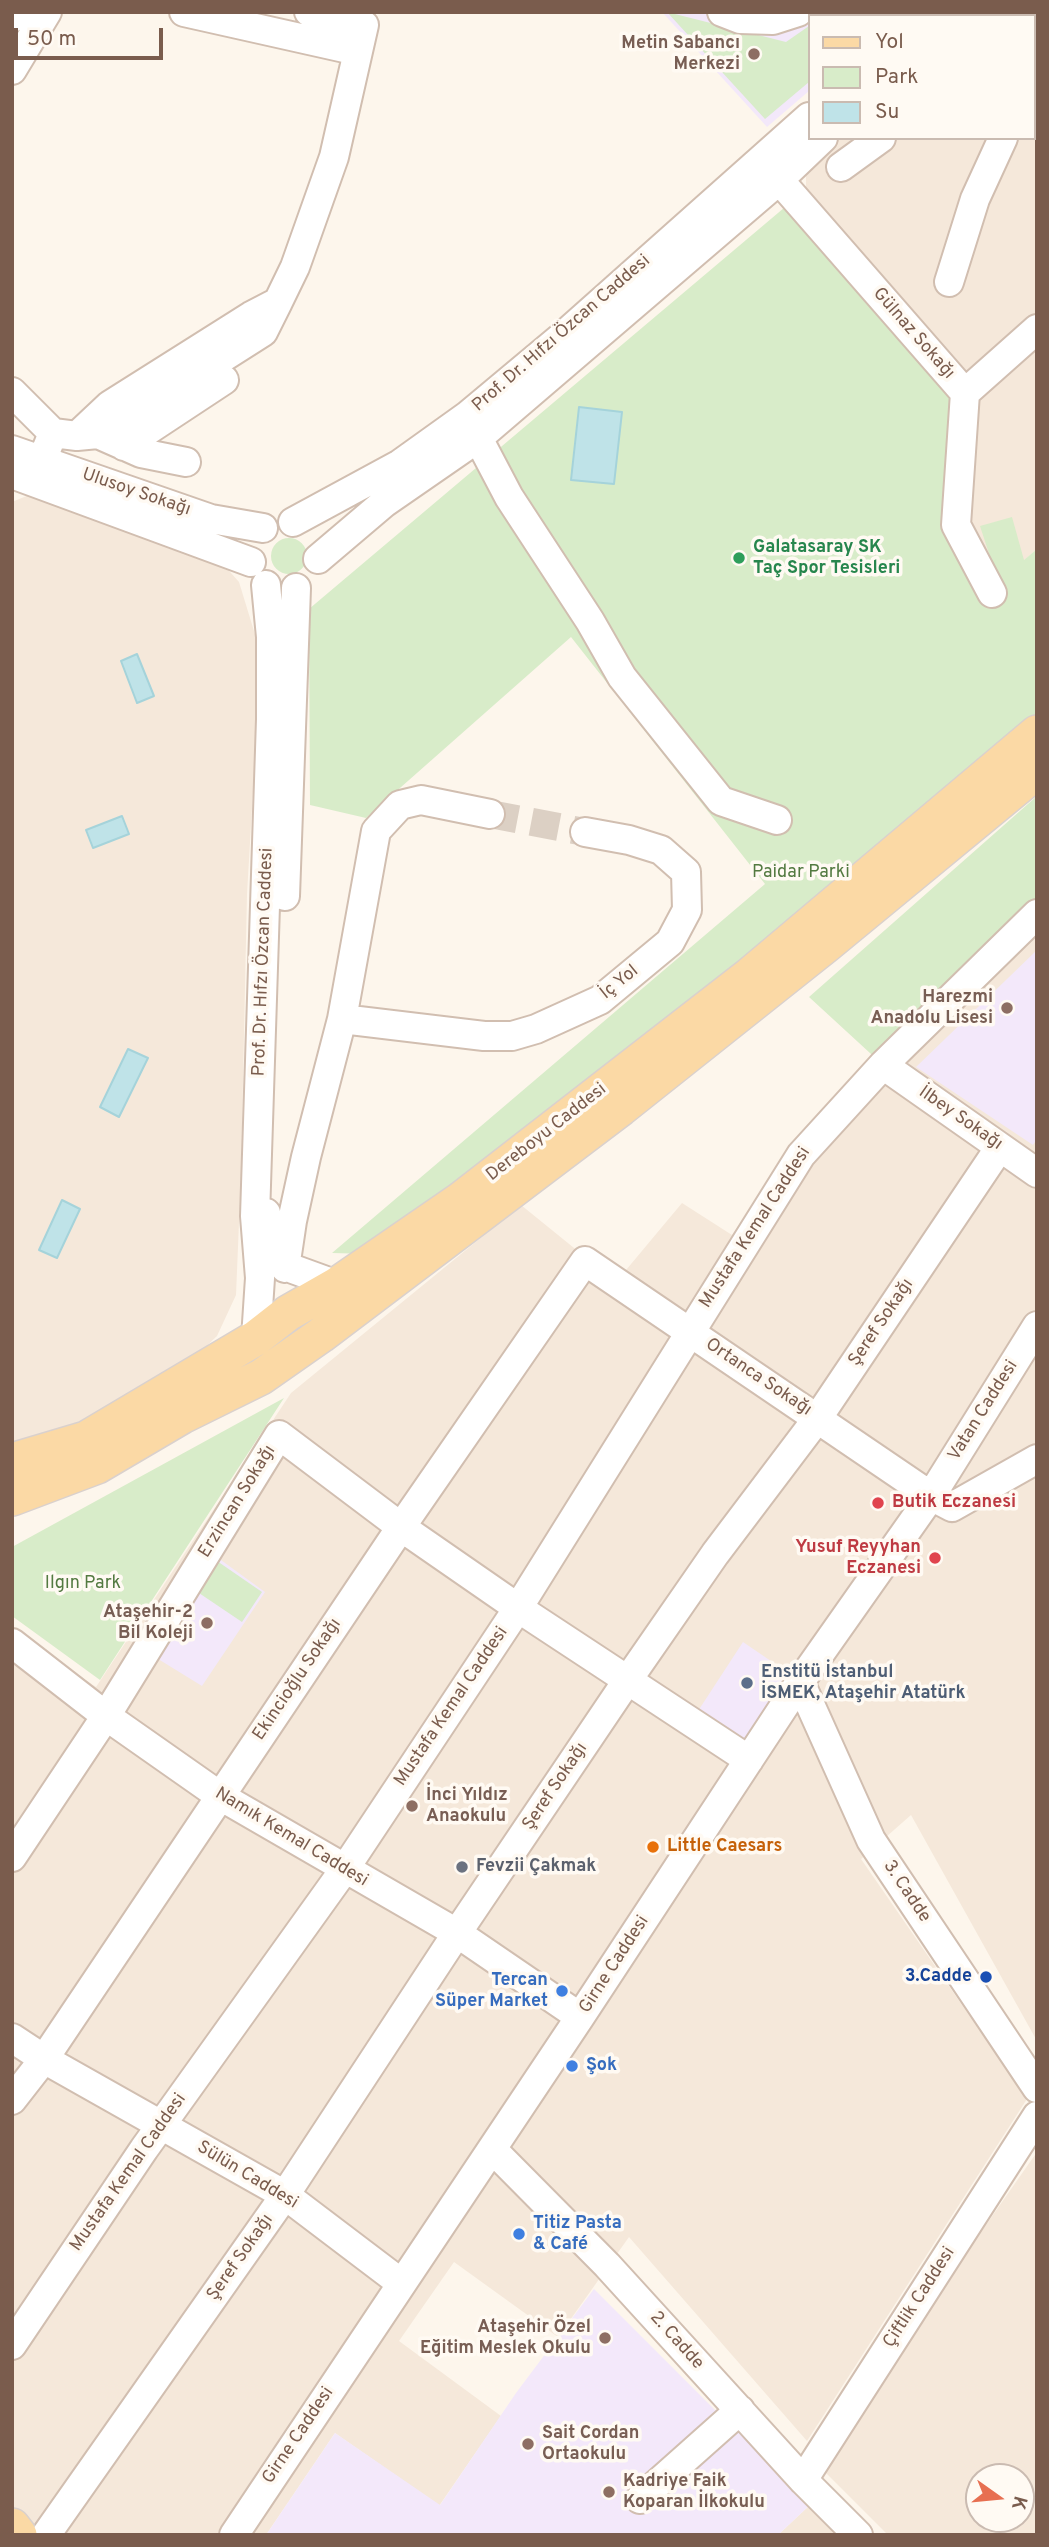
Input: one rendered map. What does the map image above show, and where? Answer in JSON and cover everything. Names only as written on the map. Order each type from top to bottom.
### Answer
[{"type":"main road","name":"Dereboyu Caddesi","points":[[12,1461],[86,1439],[256,1338],[288,1313],[337,1284],[460,1201],[750,975],[1037,733]]},
{"type":"main road","name":"Dereboyu Caddesi","points":[[12,1498],[97,1466],[183,1416],[261,1377],[321,1335],[621,1108],[826,945],[1037,771]]},
{"type":"main road","points":[[12,2526],[19,2535]]},
{"type":"street","points":[[12,18],[16,12]]},
{"type":"street","points":[[12,70],[47,12]]},
{"type":"street","points":[[184,12],[358,51]]},
{"type":"street","points":[[124,446],[249,364],[295,267],[334,157],[364,25],[309,12]]},
{"type":"street","points":[[722,12],[740,19],[773,20],[798,12]]},
{"type":"street","name":"Prof. Dr. Hıfzı Özcan Caddesi","points":[[282,1274],[265,1229],[281,977],[296,588],[313,574],[318,559],[384,503],[478,438],[770,170],[808,118]]},
{"type":"street","name":"Prof. Dr. Hıfzı Özcan Caddesi","points":[[256,1338],[260,1278],[255,1216],[271,719],[271,637],[259,573],[251,547],[262,528],[275,522],[293,522],[400,464],[467,416],[574,326],[770,170],[820,140]]},
{"type":"street","points":[[841,167],[878,140]]},
{"type":"street","points":[[949,282],[975,199],[1002,140]]},
{"type":"street","name":"Gülnaz Sokağı","points":[[770,170],[965,393],[956,525],[992,593]]},
{"type":"street","points":[[42,461],[110,405],[251,316],[278,302]]},
{"type":"street","points":[[965,393],[1037,329]]},
{"type":"street","points":[[76,435],[134,415],[263,332]]},
{"type":"street","points":[[12,391],[76,435],[124,446],[156,458],[186,462]]},
{"type":"street","points":[[478,438],[509,497],[590,621],[622,677],[721,801],[777,820]]},
{"type":"street","name":"Ulusoy Sokağı","points":[[12,450],[211,519],[262,528]]},
{"type":"street","name":"Ulusoy Sokağı","points":[[12,474],[259,573]]},
{"type":"street","points":[[293,522],[310,533],[316,542],[318,559]]},
{"type":"street","points":[[259,573],[286,590],[296,588]]},
{"type":"street","points":[[256,1338],[282,1274],[306,1157],[342,1019],[376,831],[400,805],[421,800],[490,814]]},
{"type":"street","name":"İç Yol","points":[[342,1019],[484,1036],[512,1036],[536,1029],[600,1000],[670,942],[687,910],[686,872],[661,850],[629,840],[585,832]]},
{"type":"street","name":"Mustafa Kemal Caddesi","points":[[12,2345],[161,2126],[344,1870],[518,1608],[801,1154],[883,1065],[1037,914]]},
{"type":"street","name":"İlbey Sokağı","points":[[883,1065],[1036,1172]]},
{"type":"street","name":"Şeref Sokağı","points":[[47,2535],[285,2195],[627,1681],[715,1555],[817,1419],[1000,1147]]},
{"type":"street","name":"Ortanca Sokağı","points":[[584,1261],[931,1496]]},
{"type":"street","name":"Ekincioğlu Sokağı","points":[[12,2100],[44,2059],[401,1527],[584,1261]]},
{"type":"street","points":[[282,1274],[293,1269],[337,1284]]},
{"type":"street","name":"Vatan Caddesi","points":[[931,1496],[1037,1326]]},
{"type":"street","name":"Erzincan Sokağı","points":[[12,1857],[106,1716],[279,1435],[401,1527],[518,1608],[749,1760]]},
{"type":"street","points":[[931,1496],[952,1507],[1037,1459]]},
{"type":"street","name":"Girne Caddesi","points":[[234,2535],[580,2018],[800,1682],[931,1496]]},
{"type":"street","name":"Namık Kemal Caddesi","points":[[12,1643],[106,1716],[220,1796],[457,1933],[580,2018]]},
{"type":"street","name":"3. Cadde","points":[[800,1682],[871,1840],[1037,2088]]},
{"type":"street","name":"Sülün Caddesi","points":[[12,2038],[44,2059],[285,2195],[401,2283]]},
{"type":"street","name":"Çiftlik Caddesi","points":[[803,2480],[1037,2116]]},
{"type":"street","name":"2. Cadde","points":[[492,2149],[607,2265],[803,2480],[858,2535]]},
{"type":"street","points":[[640,2500],[740,2410]]},
{"type":"shaded area","name":"Metin Sabancı Merkezi","points":[[662,12],[904,12],[808,14],[808,92],[767,127]]},
{"type":"shaded area","points":[[1037,12],[1037,549],[995,586],[806,202],[806,171],[839,140],[1035,140],[1035,14],[977,14]]},
{"type":"shaded area","points":[[29,495],[215,555],[239,582],[261,654],[247,894],[236,1295],[217,1336],[188,1364],[80,1423],[12,1448],[12,502]]},
{"type":"shaded area","points":[[1037,905],[1037,2041],[911,1815],[861,1859],[1027,2099],[807,2441],[629,2237],[558,2337],[454,2262],[399,2341],[501,2416],[439,2506],[335,2433],[266,2535],[31,2535],[12,2508],[12,1629],[96,1687],[291,1393],[521,1205],[616,1282],[682,1203],[732,1235],[785,1157]]},
{"type":"shaded area","name":"Harezmi Anadolu Lisesi","points":[[1037,950],[1037,1139],[1033,1145],[916,1067]]},
{"type":"shaded area","name":"Ataşehir-2 Bil Koleji","points":[[214,1555],[265,1592],[202,1686],[150,1654]]},
{"type":"shaded area","name":"Enstitü İstanbul İSMEK, Ataşehir Atatürk","points":[[743,1642],[793,1676],[749,1744],[698,1711]]},
{"type":"shaded area","points":[[1037,2152],[1037,2535],[888,2535],[818,2465]]},
{"type":"shaded area","points":[[594,2289],[812,2503],[778,2535],[266,2535],[335,2433],[440,2505],[516,2393]]},
{"type":"shaded area","points":[[812,2503],[844,2535],[778,2535]]},
{"type":"green space","name":"Metin Sabancı Merkezi","points":[[667,12],[786,42],[808,27],[808,83],[765,119]]},
{"type":"green space","name":"Galatasaray SK Taç Spor Tesisleri","points":[[791,202],[957,391],[949,523],[998,581],[980,526],[1012,517],[1024,560],[1037,549],[1037,720],[792,920],[370,1254],[332,1253],[765,884],[571,637],[366,818],[310,805],[309,609]]},
{"type":"green space","points":[[289,538],[301,544],[307,556],[301,568],[289,574],[277,568],[271,556],[277,544]]},
{"type":"green space","points":[[1037,796],[1037,905],[883,1065],[809,997]]},
{"type":"green space","name":"Ilgın Park","points":[[284,1398],[100,1680],[12,1616],[12,1547]]},
{"type":"green space","points":[[217,1561],[262,1592],[242,1622],[196,1591]]},
{"type":"water","points":[[579,407],[622,412],[614,484],[571,480]]},
{"type":"water","points":[[137,654],[154,696],[137,703],[121,661]]},
{"type":"water","points":[[122,816],[129,834],[93,848],[86,830]]},
{"type":"water","points":[[128,1049],[148,1058],[119,1117],[100,1107]]},
{"type":"water","points":[[62,1200],[80,1209],[57,1258],[39,1250]]},
{"type":"tunnel","points":[[490,814],[585,832]]},
{"type":"place","name":"Metin Sabancı Merkezi","points":[[754,54]]},
{"type":"place","name":"Galatasaray SK Taç Spor Tesisleri","points":[[739,558]]},
{"type":"place","name":"Harezmi Anadolu Lisesi","points":[[1007,1008]]},
{"type":"place","name":"Butik Eczanesi","points":[[878,1503]]},
{"type":"place","name":"Yusuf Reyyhan Eczanesi","points":[[935,1558]]},
{"type":"place","name":"Ataşehir-2 Bil Koleji","points":[[207,1623]]},
{"type":"place","name":"Enstitü İstanbul İSMEK, Ataşehir Atatürk","points":[[747,1683]]},
{"type":"place","name":"İnci Yıldız Anaokulu","points":[[412,1806]]},
{"type":"place","name":"Little Caesars","points":[[653,1847]]},
{"type":"place","name":"Fevzii Çakmak","points":[[462,1867]]},
{"type":"place","name":"3.Cadde","points":[[986,1977]]},
{"type":"place","name":"Tercan Süper Market","points":[[562,1991]]},
{"type":"place","name":"Şok","points":[[572,2066]]},
{"type":"place","name":"Titiz Pasta & Café","points":[[519,2234]]},
{"type":"place","name":"Ataşehir Özel Eğitim Meslek Okulu","points":[[605,2338]]},
{"type":"place","name":"Sait Cordan Ortaokulu","points":[[528,2444]]},
{"type":"place","name":"Kadriye Faik Koparan İlkokulu","points":[[609,2492]]},
{"type":"park label","name":"Paidar Parki","points":[[801,873]]}]
